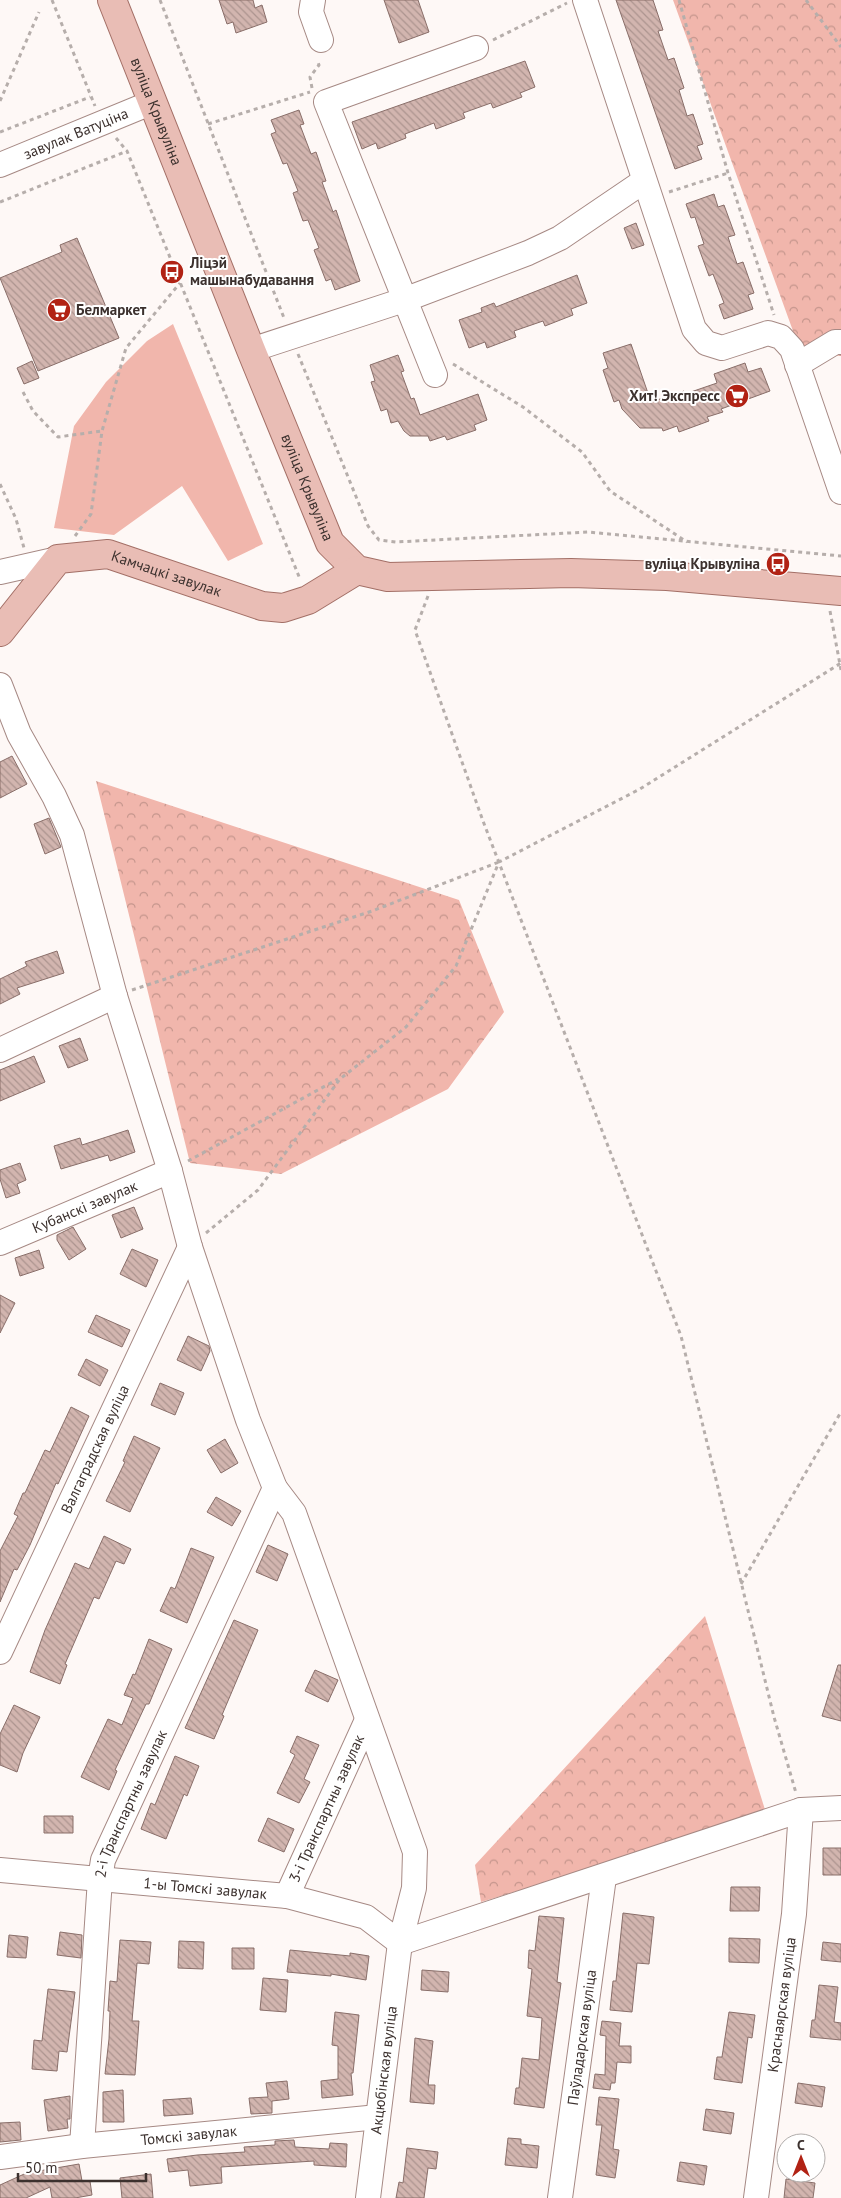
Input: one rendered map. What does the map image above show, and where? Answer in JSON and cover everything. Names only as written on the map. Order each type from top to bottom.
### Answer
[{"type":"main road","name":"вуліца Крывуліна","points":[[112,0],[330,543],[357,570]]},
{"type":"main road","name":"Камчацкі завулак","points":[[58,559],[108,554],[262,606],[283,608],[308,600],[357,570]]},
{"type":"main road","points":[[0,632],[58,559]]},
{"type":"main road","points":[[357,570],[388,577],[571,573],[667,576],[833,589]]},
{"type":"street","points":[[313,0],[311,12],[321,40]]},
{"type":"street","points":[[584,0],[694,329],[706,343],[722,348],[768,333],[782,337],[792,349],[841,492]]},
{"type":"street","points":[[435,375],[320,96],[476,48]]},
{"type":"street","name":"завулак Ватуціна","points":[[0,165],[153,102]]},
{"type":"street","points":[[251,350],[404,300],[528,253],[560,238],[647,190]]},
{"type":"street","points":[[797,365],[835,342],[841,342]]},
{"type":"street","points":[[0,572],[58,559]]},
{"type":"street","name":"Акцюбінская вуліца","points":[[0,685],[19,734],[54,796],[72,835],[115,996],[170,1171],[190,1247],[248,1420],[275,1488],[294,1513],[415,1852],[414,1888],[400,1943],[368,2198]]},
{"type":"street","points":[[0,1050],[115,996]]},
{"type":"street","name":"Кубанскі завулак","points":[[0,1243],[170,1171]]},
{"type":"street","name":"Валгаградская вуліца","points":[[0,1652],[190,1247]]},
{"type":"street","name":"2-і Транспартны завулак","points":[[82,2146],[100,1879],[103,1860],[275,1488]]},
{"type":"street","name":"3-і Транспартны завулак","points":[[287,1896],[367,1720]]},
{"type":"street","points":[[400,1943],[604,1877],[801,1810],[841,1808]]},
{"type":"street","name":"Краснаярская вуліца","points":[[756,2198],[794,1914],[801,1810]]},
{"type":"street","name":"1-ы Томскі завулак","points":[[0,1870],[287,1896],[366,1917],[400,1943]]},
{"type":"street","name":"Паўладарская вуліца","points":[[560,2198],[604,1877]]},
{"type":"street","name":"Томскі завулак","points":[[0,2157],[82,2146],[378,2117]]},
{"type":"path","points":[[52,0],[90,97],[102,122],[127,152],[308,600]]},
{"type":"path","points":[[160,0],[368,526],[379,540],[396,542],[588,532],[841,556]]},
{"type":"path","points":[[476,48],[573,0]]},
{"type":"path","points":[[679,0],[728,172],[782,337]]},
{"type":"path","points":[[806,0],[841,48]]},
{"type":"path","points":[[0,101],[39,12]]},
{"type":"path","points":[[208,124],[320,96],[310,77],[319,65],[314,49],[321,40]]},
{"type":"path","points":[[0,132],[90,97]]},
{"type":"path","points":[[0,202],[127,152]]},
{"type":"path","points":[[647,190],[728,172]]},
{"type":"path","points":[[58,559],[91,514],[102,431],[126,348],[180,283]]},
{"type":"path","points":[[423,345],[523,407],[582,452],[610,491],[688,542]]},
{"type":"path","points":[[23,392],[33,411],[58,437],[102,431]]},
{"type":"path","points":[[0,484],[16,519],[30,565]]},
{"type":"path","points":[[437,575],[416,630],[499,862],[681,1336],[774,1717],[801,1810]]},
{"type":"path","points":[[833,589],[841,670]]},
{"type":"path","points":[[115,996],[372,910],[499,862],[640,789],[840,664]]},
{"type":"path","points":[[170,1171],[340,1078],[406,1027],[456,966],[499,862]]},
{"type":"path","points":[[190,1247],[258,1190],[340,1078]]},
{"type":"path","points":[[742,1584],[841,1412]]},
{"type":"green space","points":[[673,0],[841,0],[841,356],[801,353]]},
{"type":"green space","points":[[173,324],[263,544],[228,561],[182,486],[114,535],[54,528],[74,426],[106,382],[147,341]]},
{"type":"green space","points":[[96,781],[459,900],[504,1012],[448,1089],[281,1174],[190,1163]]},
{"type":"green space","points":[[705,1616],[766,1813],[724,1828],[481,1902],[475,1865]]},
{"type":"building","points":[[219,0],[253,0],[255,8],[262,5],[267,22],[236,33],[233,22],[227,24]]},
{"type":"building","points":[[384,0],[418,0],[429,32],[399,43]]},
{"type":"building","points":[[616,0],[653,0],[663,30],[658,31],[668,60],[674,58],[684,88],[679,90],[687,116],[693,114],[703,144],[697,146],[702,159],[675,169]]},
{"type":"building","points":[[525,61],[535,87],[520,93],[522,97],[493,108],[491,103],[463,113],[465,118],[436,129],[434,123],[405,134],[406,138],[378,149],[376,143],[362,149],[352,122]]},
{"type":"building","points":[[299,110],[304,124],[300,125],[311,154],[316,152],[326,181],[322,182],[333,212],[336,210],[360,281],[335,290],[331,279],[326,281],[314,250],[319,248],[308,220],[303,221],[293,193],[298,191],[287,163],[283,164],[271,134],[276,132],[271,120]]},
{"type":"building","points":[[714,194],[718,207],[724,205],[735,235],[728,237],[737,264],[743,262],[754,293],[748,295],[753,309],[724,319],[719,305],[724,303],[713,274],[709,276],[698,246],[704,244],[695,217],[691,218],[686,204]]},
{"type":"building","points":[[636,223],[644,245],[632,249],[624,228]]},
{"type":"building","name":"Белмаркет","points":[[77,238],[119,338],[38,371],[0,278],[62,252],[60,245]]},
{"type":"building","points":[[577,275],[587,303],[571,309],[573,315],[545,326],[543,321],[514,331],[516,337],[487,348],[485,342],[469,348],[459,320],[482,312],[481,308],[494,303],[496,307]]},
{"type":"building","points":[[631,344],[651,402],[684,391],[685,394],[717,383],[714,374],[745,363],[748,372],[761,368],[770,391],[721,409],[723,412],[707,417],[709,421],[679,432],[677,426],[663,431],[662,428],[640,428],[622,409],[619,400],[614,402],[603,370],[608,368],[603,353]]},
{"type":"building","points":[[398,355],[404,371],[401,372],[411,399],[414,398],[420,415],[478,394],[487,420],[474,425],[476,430],[447,440],[445,436],[430,441],[428,436],[410,436],[404,431],[398,421],[391,423],[387,409],[381,411],[371,382],[375,381],[370,365]]},
{"type":"building","points":[[32,361],[39,378],[24,384],[17,368]]},
{"type":"building","points":[[12,756],[27,784],[0,798],[0,762]]},
{"type":"building","points":[[49,818],[61,847],[45,854],[34,824]]},
{"type":"building","points":[[57,951],[64,973],[17,988],[20,994],[0,1004],[0,979],[27,966],[25,962]]},
{"type":"building","points":[[80,1038],[88,1060],[68,1068],[59,1046]]},
{"type":"building","points":[[34,1056],[45,1082],[0,1101],[0,1070]]},
{"type":"building","points":[[128,1130],[135,1152],[110,1161],[108,1155],[61,1169],[54,1146],[80,1138],[82,1145]]},
{"type":"building","points":[[20,1163],[26,1180],[17,1184],[20,1193],[6,1198],[0,1179],[0,1170]]},
{"type":"building","points":[[134,1207],[143,1229],[121,1238],[112,1215]]},
{"type":"building","points":[[73,1227],[86,1249],[69,1260],[57,1240],[57,1235]]},
{"type":"building","points":[[132,1249],[158,1260],[146,1287],[120,1274]]},
{"type":"building","points":[[39,1250],[44,1268],[20,1276],[15,1258]]},
{"type":"building","points":[[0,1295],[15,1303],[0,1333]]},
{"type":"building","points":[[96,1315],[130,1330],[122,1347],[88,1332]]},
{"type":"building","points":[[188,1336],[209,1346],[210,1351],[201,1371],[177,1360]]},
{"type":"building","points":[[86,1359],[108,1370],[100,1386],[78,1375]]},
{"type":"building","points":[[160,1383],[184,1393],[175,1415],[151,1405]]},
{"type":"building","points":[[71,1407],[89,1416],[58,1484],[56,1483],[30,1545],[17,1570],[14,1569],[0,1602],[0,1551],[18,1516],[14,1514],[23,1493],[25,1493],[45,1450],[50,1452]]},
{"type":"building","points":[[134,1436],[160,1448],[130,1512],[106,1501],[125,1462],[123,1461]]},
{"type":"building","points":[[225,1439],[238,1463],[221,1473],[207,1450]]},
{"type":"building","points":[[216,1497],[241,1511],[232,1526],[207,1512]]},
{"type":"building","points":[[104,1536],[131,1549],[124,1564],[116,1561],[99,1599],[94,1597],[65,1664],[67,1665],[60,1684],[30,1672],[45,1630],[75,1563],[89,1569]]},
{"type":"building","points":[[268,1545],[288,1554],[277,1581],[256,1572]]},
{"type":"building","points":[[191,1548],[214,1557],[187,1623],[160,1611],[171,1587],[175,1589]]},
{"type":"building","points":[[234,1620],[258,1630],[222,1715],[224,1716],[214,1739],[185,1728]]},
{"type":"building","points":[[149,1639],[172,1649],[149,1704],[146,1704],[115,1770],[117,1771],[109,1790],[81,1777],[108,1719],[122,1725],[133,1698],[124,1695],[133,1674],[135,1675]]},
{"type":"building","points":[[838,1665],[841,1665],[841,1721],[822,1716]]},
{"type":"building","points":[[315,1670],[338,1680],[328,1702],[305,1691]]},
{"type":"building","points":[[14,1705],[40,1717],[23,1753],[17,1772],[0,1765],[0,1734]]},
{"type":"building","points":[[297,1736],[319,1745],[304,1779],[310,1782],[299,1803],[277,1793],[295,1755],[290,1752]]},
{"type":"building","points":[[175,1756],[199,1766],[187,1796],[184,1794],[166,1839],[141,1829],[151,1803],[155,1805]]},
{"type":"building","points":[[44,1816],[73,1816],[73,1833],[44,1833]]},
{"type":"building","points":[[268,1818],[294,1829],[284,1852],[258,1841]]},
{"type":"building","points":[[823,1848],[841,1848],[841,1875],[823,1875]]},
{"type":"building","points":[[731,1887],[760,1887],[759,1911],[730,1911]]},
{"type":"building","points":[[623,1913],[654,1917],[649,1964],[637,1963],[632,2012],[610,2010],[613,1981],[616,1981]]},
{"type":"building","points":[[539,1916],[564,1918],[557,1982],[561,1983],[544,2108],[514,2104],[516,2088],[519,2088],[522,2058],[539,2060],[542,2018],[527,2016],[532,1969],[528,1968],[529,1950],[535,1951]]},
{"type":"building","points":[[60,1932],[82,1935],[81,1958],[57,1955]]},
{"type":"building","points":[[9,1935],[28,1937],[26,1958],[7,1957]]},
{"type":"building","points":[[729,1938],[760,1939],[759,1963],[729,1962]]},
{"type":"building","points":[[120,1940],[151,1942],[149,1964],[137,1963],[132,2021],[139,2021],[135,2075],[105,2074],[109,2039],[110,1981],[117,1982]]},
{"type":"building","points":[[179,1941],[204,1942],[203,1969],[178,1968]]},
{"type":"building","points":[[823,1942],[841,1944],[841,1962],[821,1960]]},
{"type":"building","points":[[232,1948],[254,1948],[254,1969],[232,1969]]},
{"type":"building","points":[[290,1950],[350,1956],[350,1953],[369,1956],[366,1980],[331,1974],[331,1976],[287,1972]]},
{"type":"building","points":[[422,1970],[449,1972],[448,1992],[421,1990]]},
{"type":"building","points":[[263,1978],[288,1980],[286,2012],[260,2010]]},
{"type":"building","points":[[819,1985],[838,1987],[834,2022],[841,2023],[841,2040],[810,2037],[812,2020],[815,2020]]},
{"type":"building","points":[[48,1989],[75,1992],[67,2052],[59,2051],[57,2071],[32,2069],[34,2040],[42,2041]]},
{"type":"building","points":[[335,2012],[359,2015],[353,2073],[351,2073],[353,2095],[322,2098],[321,2081],[338,2079],[338,2046],[332,2045]]},
{"type":"building","points":[[729,2012],[755,2015],[752,2038],[748,2037],[742,2083],[714,2079],[717,2057],[722,2057]]},
{"type":"building","points":[[602,2021],[621,2023],[619,2046],[631,2046],[631,2063],[617,2062],[615,2083],[611,2083],[610,2090],[593,2088],[595,2074],[605,2075],[606,2036],[600,2035]]},
{"type":"building","points":[[415,2038],[433,2041],[428,2085],[435,2085],[434,2104],[410,2102]]},
{"type":"building","points":[[287,2081],[289,2099],[272,2101],[272,2113],[251,2114],[249,2098],[268,2097],[266,2083]]},
{"type":"building","points":[[798,2083],[825,2087],[822,2107],[795,2103]]},
{"type":"building","points":[[123,2090],[124,2122],[103,2122],[103,2092]]},
{"type":"building","points":[[70,2096],[70,2119],[67,2119],[68,2128],[48,2131],[44,2100]]},
{"type":"building","points":[[599,2097],[619,2099],[613,2149],[619,2150],[615,2178],[596,2175],[602,2125],[596,2125]]},
{"type":"building","points":[[191,2098],[193,2114],[164,2116],[163,2100]]},
{"type":"building","points":[[706,2109],[734,2113],[731,2134],[703,2130]]},
{"type":"building","points":[[20,2122],[21,2140],[0,2142],[0,2123]]},
{"type":"building","points":[[508,2138],[521,2139],[521,2144],[539,2146],[537,2168],[505,2165]]},
{"type":"building","points":[[294,2140],[295,2147],[329,2149],[330,2143],[347,2144],[346,2167],[314,2165],[314,2161],[221,2167],[222,2183],[190,2186],[188,2170],[169,2172],[167,2159],[245,2152],[244,2147],[275,2145],[275,2141]]},
{"type":"building","points":[[407,2148],[438,2152],[436,2169],[428,2168],[424,2198],[396,2198],[399,2182],[403,2183]]},
{"type":"building","points":[[680,2162],[707,2166],[704,2185],[677,2181]]},
{"type":"building","points":[[79,2164],[82,2181],[90,2181],[92,2195],[75,2198],[52,2198],[50,2187],[26,2198],[0,2198],[0,2185],[33,2170],[33,2172]]},
{"type":"building","points":[[151,2174],[153,2198],[122,2198],[120,2178]]},
{"type":"building","points":[[786,2183],[815,2183],[813,2198],[784,2198]]},
{"type":"place","name":"Ліцэй машынабудавання","points":[[172,272]]},
{"type":"place","name":"Белмаркет","points":[[59,310]]},
{"type":"place","name":"Хит! Экспресс","points":[[737,396]]},
{"type":"place","name":"вуліца Крывуліна","points":[[778,564]]}]
